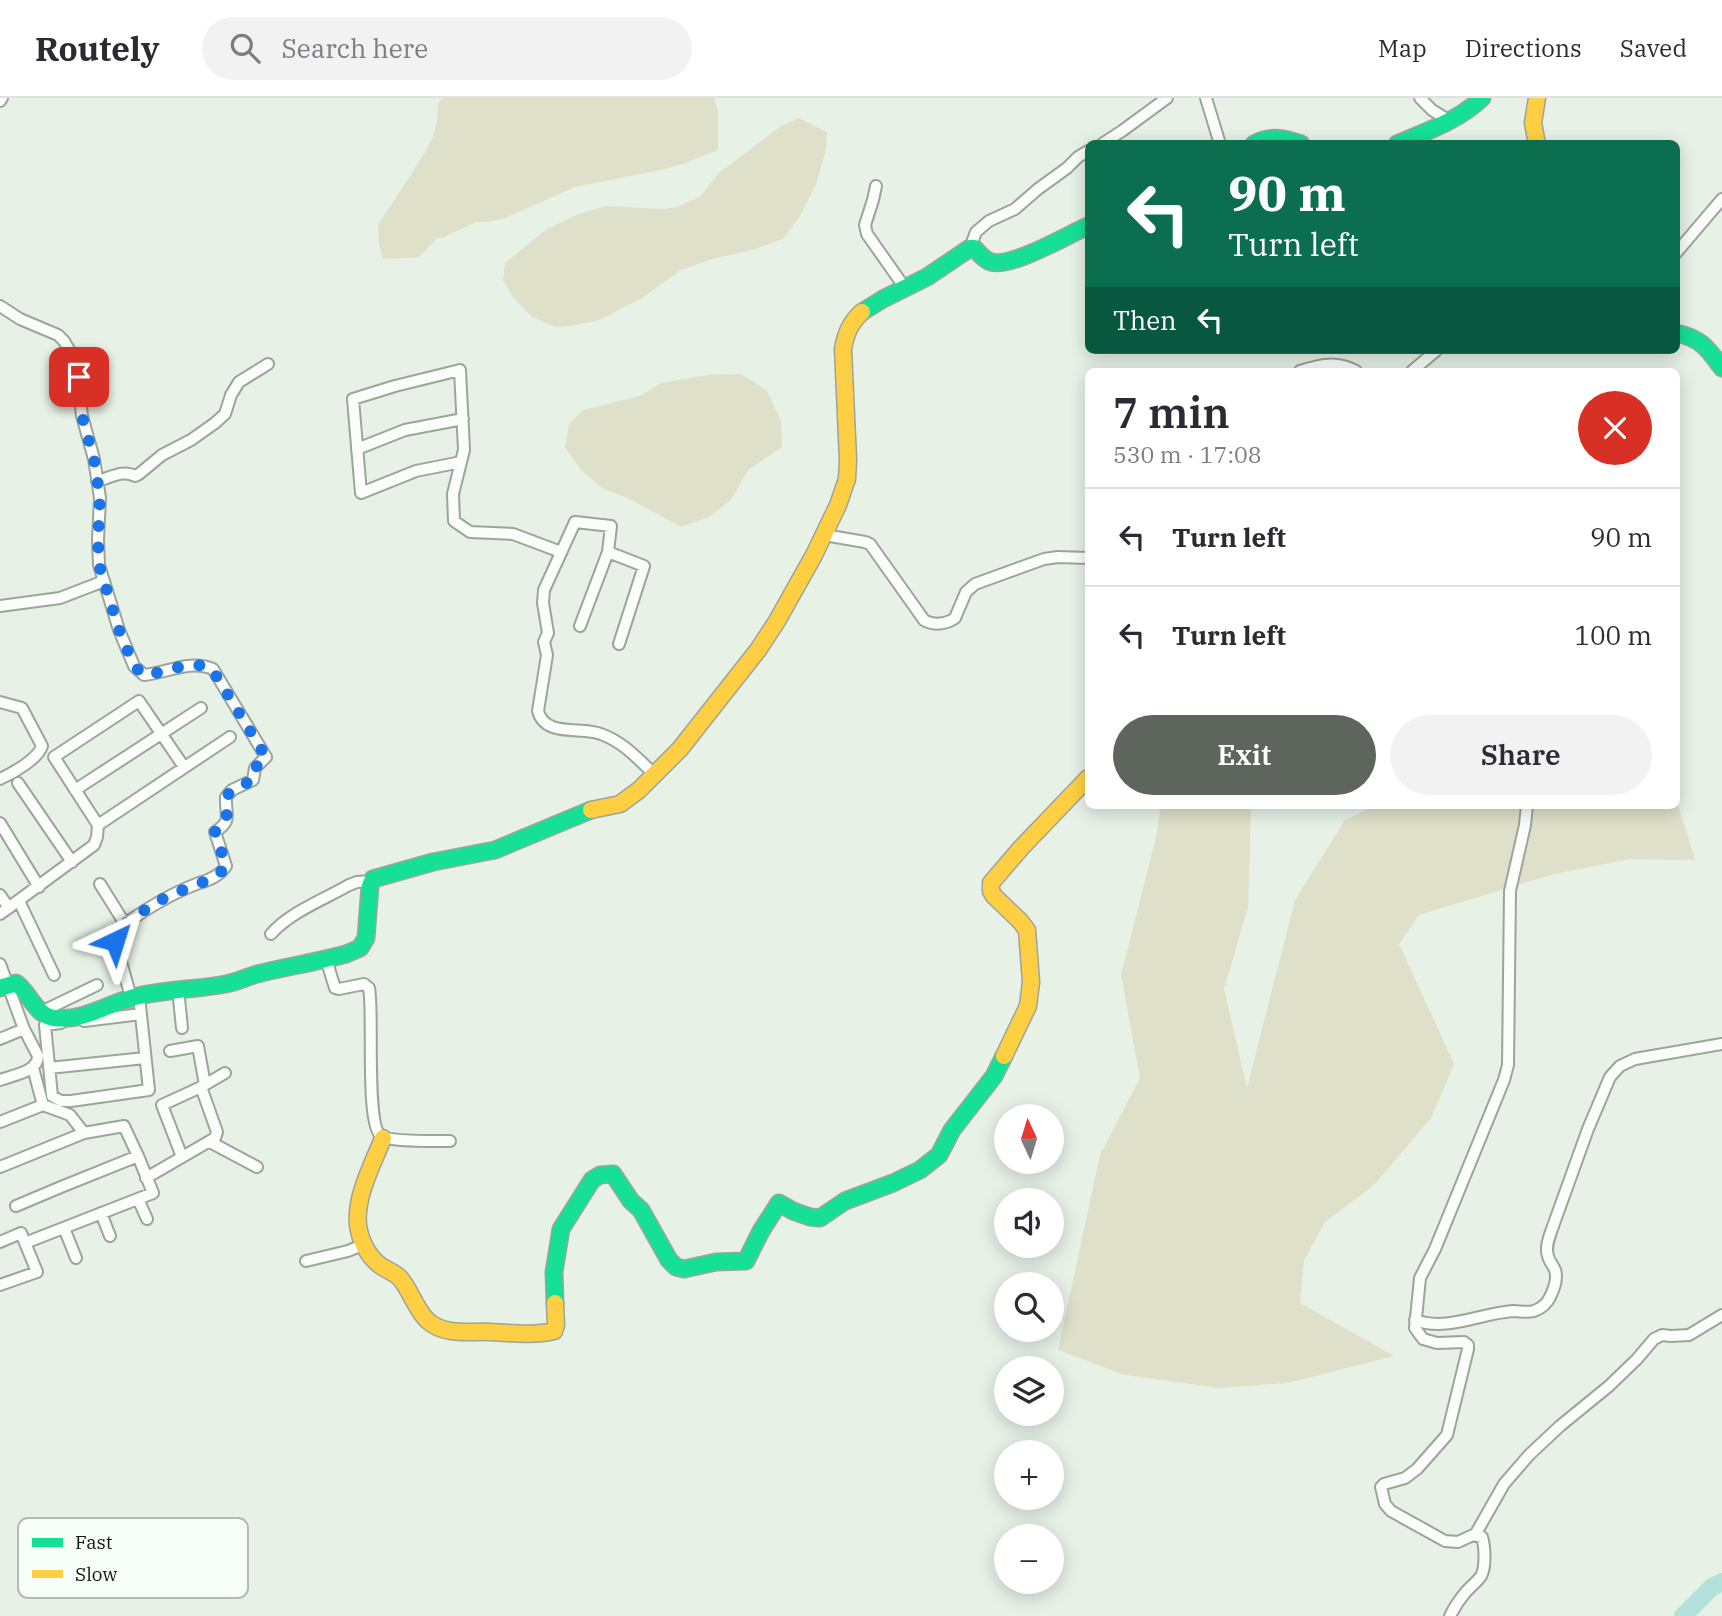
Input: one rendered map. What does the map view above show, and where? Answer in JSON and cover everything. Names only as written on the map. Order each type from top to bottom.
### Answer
[{"type":"street","points":[[1108,140],[1167,98]]},
{"type":"street","points":[[1206,98],[1219,140]]},
{"type":"street","points":[[1420,98],[1448,120]]},
{"type":"street","points":[[1406,140],[1472,107],[1482,98]]},
{"type":"street","points":[[1536,140],[1533,124],[1537,98]]},
{"type":"street","points":[[1258,140],[1291,140]]},
{"type":"street","points":[[271,934],[291,917],[349,885],[433,862],[495,850],[596,808],[620,804],[639,790],[680,749],[758,650],[778,621],[838,505],[847,479],[848,441],[843,349],[845,333],[854,319],[866,309],[931,274],[970,248],[975,232],[989,221],[1014,209],[1085,153]]},
{"type":"street","points":[[876,186],[865,229],[905,288]]},
{"type":"street","points":[[1680,248],[1722,199]]},
{"type":"street","points":[[970,248],[975,248],[987,261],[1001,263],[1023,256],[1085,227]]},
{"type":"street","points":[[0,306],[20,319],[58,335],[76,361],[82,416],[94,459],[100,498],[99,565],[119,630],[134,666],[144,675],[198,665],[212,669],[266,757],[255,768],[253,780],[232,790],[226,797],[227,820],[215,832],[226,866],[223,871],[161,899],[118,929],[115,937],[141,1014],[149,1090],[71,1101],[61,1101],[52,1096],[45,1025],[141,1014]]},
{"type":"street","points":[[1680,334],[1691,335],[1715,349],[1722,368]]},
{"type":"street","points":[[1416,368],[1432,354]]},
{"type":"street","points":[[97,481],[122,472],[135,476],[162,455],[206,430],[225,414],[239,382],[268,364]]},
{"type":"street","points":[[1311,368],[1325,364],[1351,368]]},
{"type":"street","points":[[461,462],[416,471],[361,493],[353,400],[395,386],[460,370],[464,450],[461,462],[453,494],[454,521],[470,532],[513,534],[561,552]]},
{"type":"street","points":[[357,449],[404,430],[463,419]]},
{"type":"street","points":[[580,626],[608,552],[611,526],[575,522],[544,590],[543,603],[548,633],[544,642],[547,654],[538,705],[540,718],[558,729],[593,731],[604,735],[622,744],[654,774]]},
{"type":"street","points":[[824,535],[870,544],[924,620],[932,624],[952,621],[966,592],[975,584],[1045,559],[1085,558]]},
{"type":"street","points":[[608,552],[644,566],[619,644]]},
{"type":"street","points":[[0,606],[60,598],[104,581]]},
{"type":"street","points":[[0,895],[4,911],[94,845],[99,825],[54,757],[139,701],[184,767]]},
{"type":"street","points":[[0,702],[22,708],[42,746],[35,758],[0,779]]},
{"type":"street","points":[[75,790],[201,708]]},
{"type":"street","points":[[99,825],[230,737]]},
{"type":"street","points":[[383,1138],[360,1203],[358,1221],[370,1253],[379,1265],[394,1274],[407,1287],[410,1298],[419,1311],[436,1327],[461,1332],[515,1334],[554,1331],[554,1272],[561,1229],[596,1178],[613,1174],[631,1201],[641,1209],[672,1264],[684,1269],[716,1262],[746,1261],[779,1203],[810,1217],[820,1217],[845,1201],[919,1170],[939,1154],[952,1130],[994,1076],[1028,1006],[1031,982],[1027,930],[994,896],[991,883],[1085,781]]},
{"type":"street","points":[[18,783],[72,862]]},
{"type":"street","points":[[1527,809],[1510,891],[1508,1065],[1435,1249],[1421,1274],[1415,1320],[1417,1332],[1423,1339],[1437,1343],[1464,1342],[1468,1345],[1467,1353],[1447,1435],[1417,1469],[1405,1478],[1382,1485],[1385,1504],[1399,1517],[1445,1541],[1458,1542],[1475,1535],[1504,1484],[1529,1455],[1609,1386],[1654,1339],[1662,1335],[1689,1335],[1722,1315]]},
{"type":"street","points":[[0,823],[38,887]]},
{"type":"street","points":[[4,986],[16,983],[23,987],[44,1016],[56,1018],[80,1015],[135,997],[228,984],[249,976],[326,959],[357,949],[365,942],[371,881]]},
{"type":"street","points":[[100,884],[125,924]]},
{"type":"street","points":[[19,901],[54,975]]},
{"type":"street","points":[[326,959],[335,988],[364,984],[369,988],[372,999],[370,1062],[374,1122],[378,1133],[383,1138],[450,1141]]},
{"type":"street","points":[[0,964],[4,986],[38,1056],[38,1062],[33,1068],[0,1080]]},
{"type":"street","points":[[41,1013],[97,985]]},
{"type":"street","points":[[178,989],[182,1028]]},
{"type":"street","points":[[0,1039],[24,1029]]},
{"type":"street","points":[[1415,1320],[1426,1324],[1447,1323],[1515,1311],[1531,1312],[1542,1308],[1549,1299],[1556,1278],[1548,1258],[1547,1244],[1588,1129],[1614,1072],[1624,1063],[1635,1059],[1722,1044]]},
{"type":"street","points":[[146,1178],[215,1138],[216,1132],[203,1086],[198,1046],[170,1051]]},
{"type":"street","points":[[50,1068],[145,1058]]},
{"type":"street","points":[[33,1068],[43,1105]]},
{"type":"street","points":[[182,1157],[162,1105],[225,1073]]},
{"type":"street","points":[[0,1122],[43,1105],[70,1115],[84,1133]]},
{"type":"street","points":[[0,1167],[84,1133],[124,1126],[153,1193],[25,1243]]},
{"type":"street","points":[[210,1142],[257,1167]]},
{"type":"street","points":[[16,1206],[138,1156]]},
{"type":"street","points":[[138,1199],[147,1219]]},
{"type":"street","points":[[101,1213],[110,1236]]},
{"type":"street","points":[[64,1228],[76,1258]]},
{"type":"street","points":[[0,1242],[21,1233],[37,1272],[0,1285]]},
{"type":"street","points":[[306,1261],[365,1244]]},
{"type":"street","points":[[1450,1616],[1483,1568],[1483,1540],[1475,1535]]},
{"type":"green space","points":[[443,98],[714,98],[718,111],[718,150],[665,169],[575,187],[505,218],[476,222],[437,238],[419,257],[383,259],[378,225],[432,139],[438,104]]},
{"type":"green space","points":[[799,118],[827,132],[826,150],[816,184],[800,216],[783,239],[681,270],[642,298],[599,320],[577,325],[556,327],[532,317],[512,296],[503,280],[505,263],[547,229],[579,214],[606,206],[663,209],[676,207],[700,197],[719,173],[781,126]]},
{"type":"green space","points":[[741,374],[767,391],[781,421],[782,447],[748,470],[731,500],[709,517],[681,527],[628,498],[603,489],[581,470],[565,447],[569,424],[583,410],[640,396],[661,383],[708,375]]},
{"type":"green space","points":[[1160,809],[1251,809],[1248,907],[1224,989],[1247,1088],[1295,900],[1345,820],[1368,809],[1679,809],[1695,860],[1630,859],[1554,874],[1419,915],[1399,944],[1454,1064],[1431,1118],[1374,1185],[1325,1222],[1304,1260],[1300,1303],[1394,1356],[1287,1383],[1220,1388],[1125,1375],[1058,1350],[1060,1342],[1064,1342],[1064,1322],[1100,1155],[1140,1078],[1121,975],[1156,837]]},
{"type":"waterway","points":[[1683,1616],[1712,1587],[1722,1582]]},
{"type":"traffic: fast","points":[[1407,140],[1452,119],[1482,98]]},
{"type":"traffic: fast","points":[[1264,140],[1289,140]]},
{"type":"traffic: fast","points":[[862,312],[927,277],[970,248],[974,248],[988,261],[1000,263],[1025,256],[1085,227]]},
{"type":"traffic: fast","points":[[1680,334],[1703,345],[1722,368]]},
{"type":"traffic: fast","points":[[0,988],[16,983],[42,1013],[64,1019],[143,995],[226,984],[257,974],[346,954],[360,948],[366,938],[370,886],[373,879],[433,862],[495,850],[591,810]]},
{"type":"traffic: fast","points":[[555,1303],[554,1272],[561,1229],[592,1180],[600,1175],[613,1174],[631,1201],[641,1210],[669,1260],[676,1267],[684,1269],[716,1262],[746,1261],[779,1203],[793,1211],[820,1218],[845,1201],[920,1170],[939,1155],[952,1130],[994,1076],[1004,1056]]},
{"type":"traffic: slow","points":[[1536,140],[1533,123],[1537,98]]},
{"type":"traffic: slow","points":[[591,810],[620,804],[639,790],[680,749],[758,650],[814,555],[838,505],[847,479],[843,349],[849,329],[862,312]]},
{"type":"traffic: slow","points":[[1004,1056],[1028,1006],[1031,982],[1027,930],[994,896],[991,883],[1085,781]]},
{"type":"traffic: slow","points":[[383,1138],[359,1203],[359,1231],[372,1258],[399,1277],[428,1321],[442,1329],[458,1332],[546,1333],[554,1331],[556,1325],[555,1303]]},
{"type":"route","points":[[79,377],[82,416],[94,459],[100,498],[99,565],[119,630],[134,666],[144,675],[198,665],[212,669],[266,757],[255,768],[253,780],[232,790],[226,797],[227,820],[215,832],[226,866],[223,871],[161,899],[118,929],[115,941]]}]
